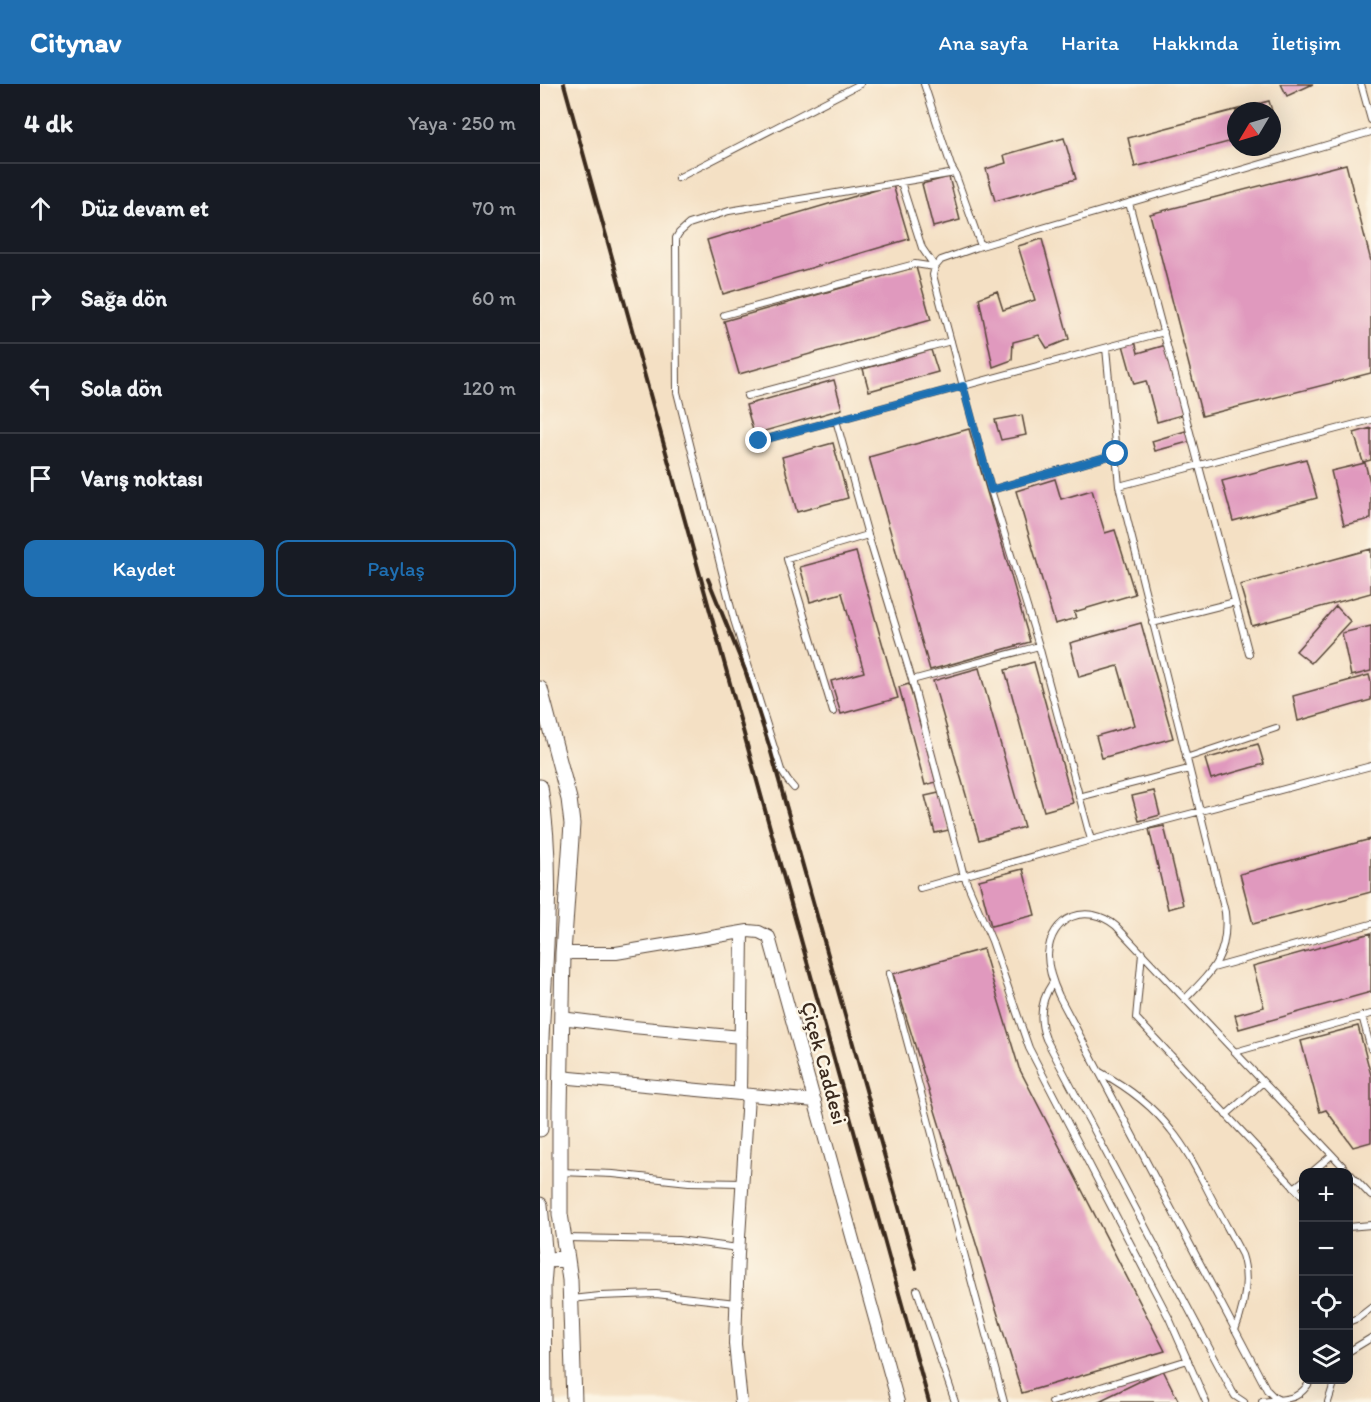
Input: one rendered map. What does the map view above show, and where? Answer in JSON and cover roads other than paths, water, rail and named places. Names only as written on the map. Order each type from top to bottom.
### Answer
[{"type":"street","points":[[540,689],[571,813],[572,835],[563,953],[561,1018],[560,1214],[570,1299],[574,1402]]},
{"type":"street","points":[[540,787],[546,828],[549,885],[543,960],[540,1129]]},
{"type":"street","points":[[741,1402],[735,1344],[744,1095],[741,1037],[742,932]]},
{"type":"street","name":"Çiçek Caddesi","points":[[563,953],[616,953],[742,932],[759,932],[769,937],[897,1402]]},
{"type":"street","points":[[561,1018],[741,1037]]},
{"type":"street","points":[[560,1077],[814,1101]]},
{"type":"street","points":[[540,1205],[544,1260],[542,1286],[544,1402]]},
{"type":"street","points":[[544,1260],[567,1259]]},
{"type":"lane","points":[[678,178],[860,84]]},
{"type":"lane","points":[[924,84],[981,246]]},
{"type":"lane","points":[[1361,84],[1371,120]]},
{"type":"lane","points":[[1091,840],[1039,646],[991,490],[933,275],[935,267],[941,260],[981,246],[1371,132]]},
{"type":"lane","points":[[794,788],[781,770],[734,620],[677,392],[676,238],[689,224],[729,211],[955,172]]},
{"type":"lane","points":[[901,182],[921,248],[935,267]]},
{"type":"lane","points":[[1129,203],[1249,654]]},
{"type":"lane","points":[[724,315],[915,264],[935,267]]},
{"type":"lane","points":[[759,441],[1164,332]]},
{"type":"lane","points":[[747,396],[951,341]]},
{"type":"lane","points":[[1106,348],[1119,486],[1225,912],[1223,949],[1212,969],[1185,999]]},
{"type":"lane","points":[[836,420],[912,680],[964,876],[992,941],[1029,1048],[1148,1276],[1206,1402]]},
{"type":"lane","points":[[1119,486],[1371,420]]},
{"type":"lane","points":[[991,490],[1116,454]]},
{"type":"lane","points":[[833,712],[787,559],[868,535]]},
{"type":"lane","points":[[1152,623],[1235,602]]},
{"type":"lane","points":[[912,680],[1039,646]]},
{"type":"lane","points":[[1186,758],[1276,728]]},
{"type":"lane","points":[[920,888],[1371,766]]},
{"type":"lane","points":[[1079,797],[1189,770]]},
{"type":"lane","points":[[1279,1400],[1267,1390],[1059,996],[1048,964],[1048,954],[1051,941],[1060,925],[1075,915],[1089,914],[1103,917],[1116,926],[1371,1196]]},
{"type":"lane","points":[[1212,969],[1371,924]]},
{"type":"lane","points":[[1142,953],[1136,1018],[1299,1193]]},
{"type":"lane","points":[[889,974],[1004,1402]]},
{"type":"lane","points":[[1053,982],[1044,997],[1041,1013],[1046,1039],[1232,1391],[1244,1402]]},
{"type":"lane","points":[[1235,1052],[1371,1014]]},
{"type":"lane","points":[[1362,1016],[1371,1049]]},
{"type":"lane","points":[[1099,1072],[1137,1096],[1171,1129],[1189,1156],[1242,1255],[1246,1271],[1246,1290],[1241,1316],[1235,1330]]},
{"type":"lane","points":[[1226,1115],[1263,1082]]},
{"type":"lane","points":[[1318,1168],[1332,1155]]},
{"type":"lane","points":[[560,1172],[612,1174],[689,1182],[742,1183]]},
{"type":"lane","points":[[1294,1188],[1299,1184]]},
{"type":"lane","points":[[1353,1227],[1371,1225]]},
{"type":"lane","points":[[564,1238],[678,1240],[738,1248]]},
{"type":"lane","points":[[917,1290],[955,1402]]},
{"type":"lane","points":[[570,1299],[656,1294],[736,1303]]},
{"type":"lane","points":[[1353,1320],[1371,1308]]},
{"type":"lane","points":[[1353,1349],[1371,1338]]},
{"type":"lane","points":[[1052,1402],[1188,1360]]},
{"type":"lane","points":[[1262,1402],[1289,1400],[1297,1397],[1308,1384]]},
{"type":"lane","points":[[1328,1402],[1334,1384]]},
{"type":"railway","points":[[564,84],[929,1402]]},
{"type":"railway","points":[[708,579],[745,670],[769,745],[916,1268]]}]
